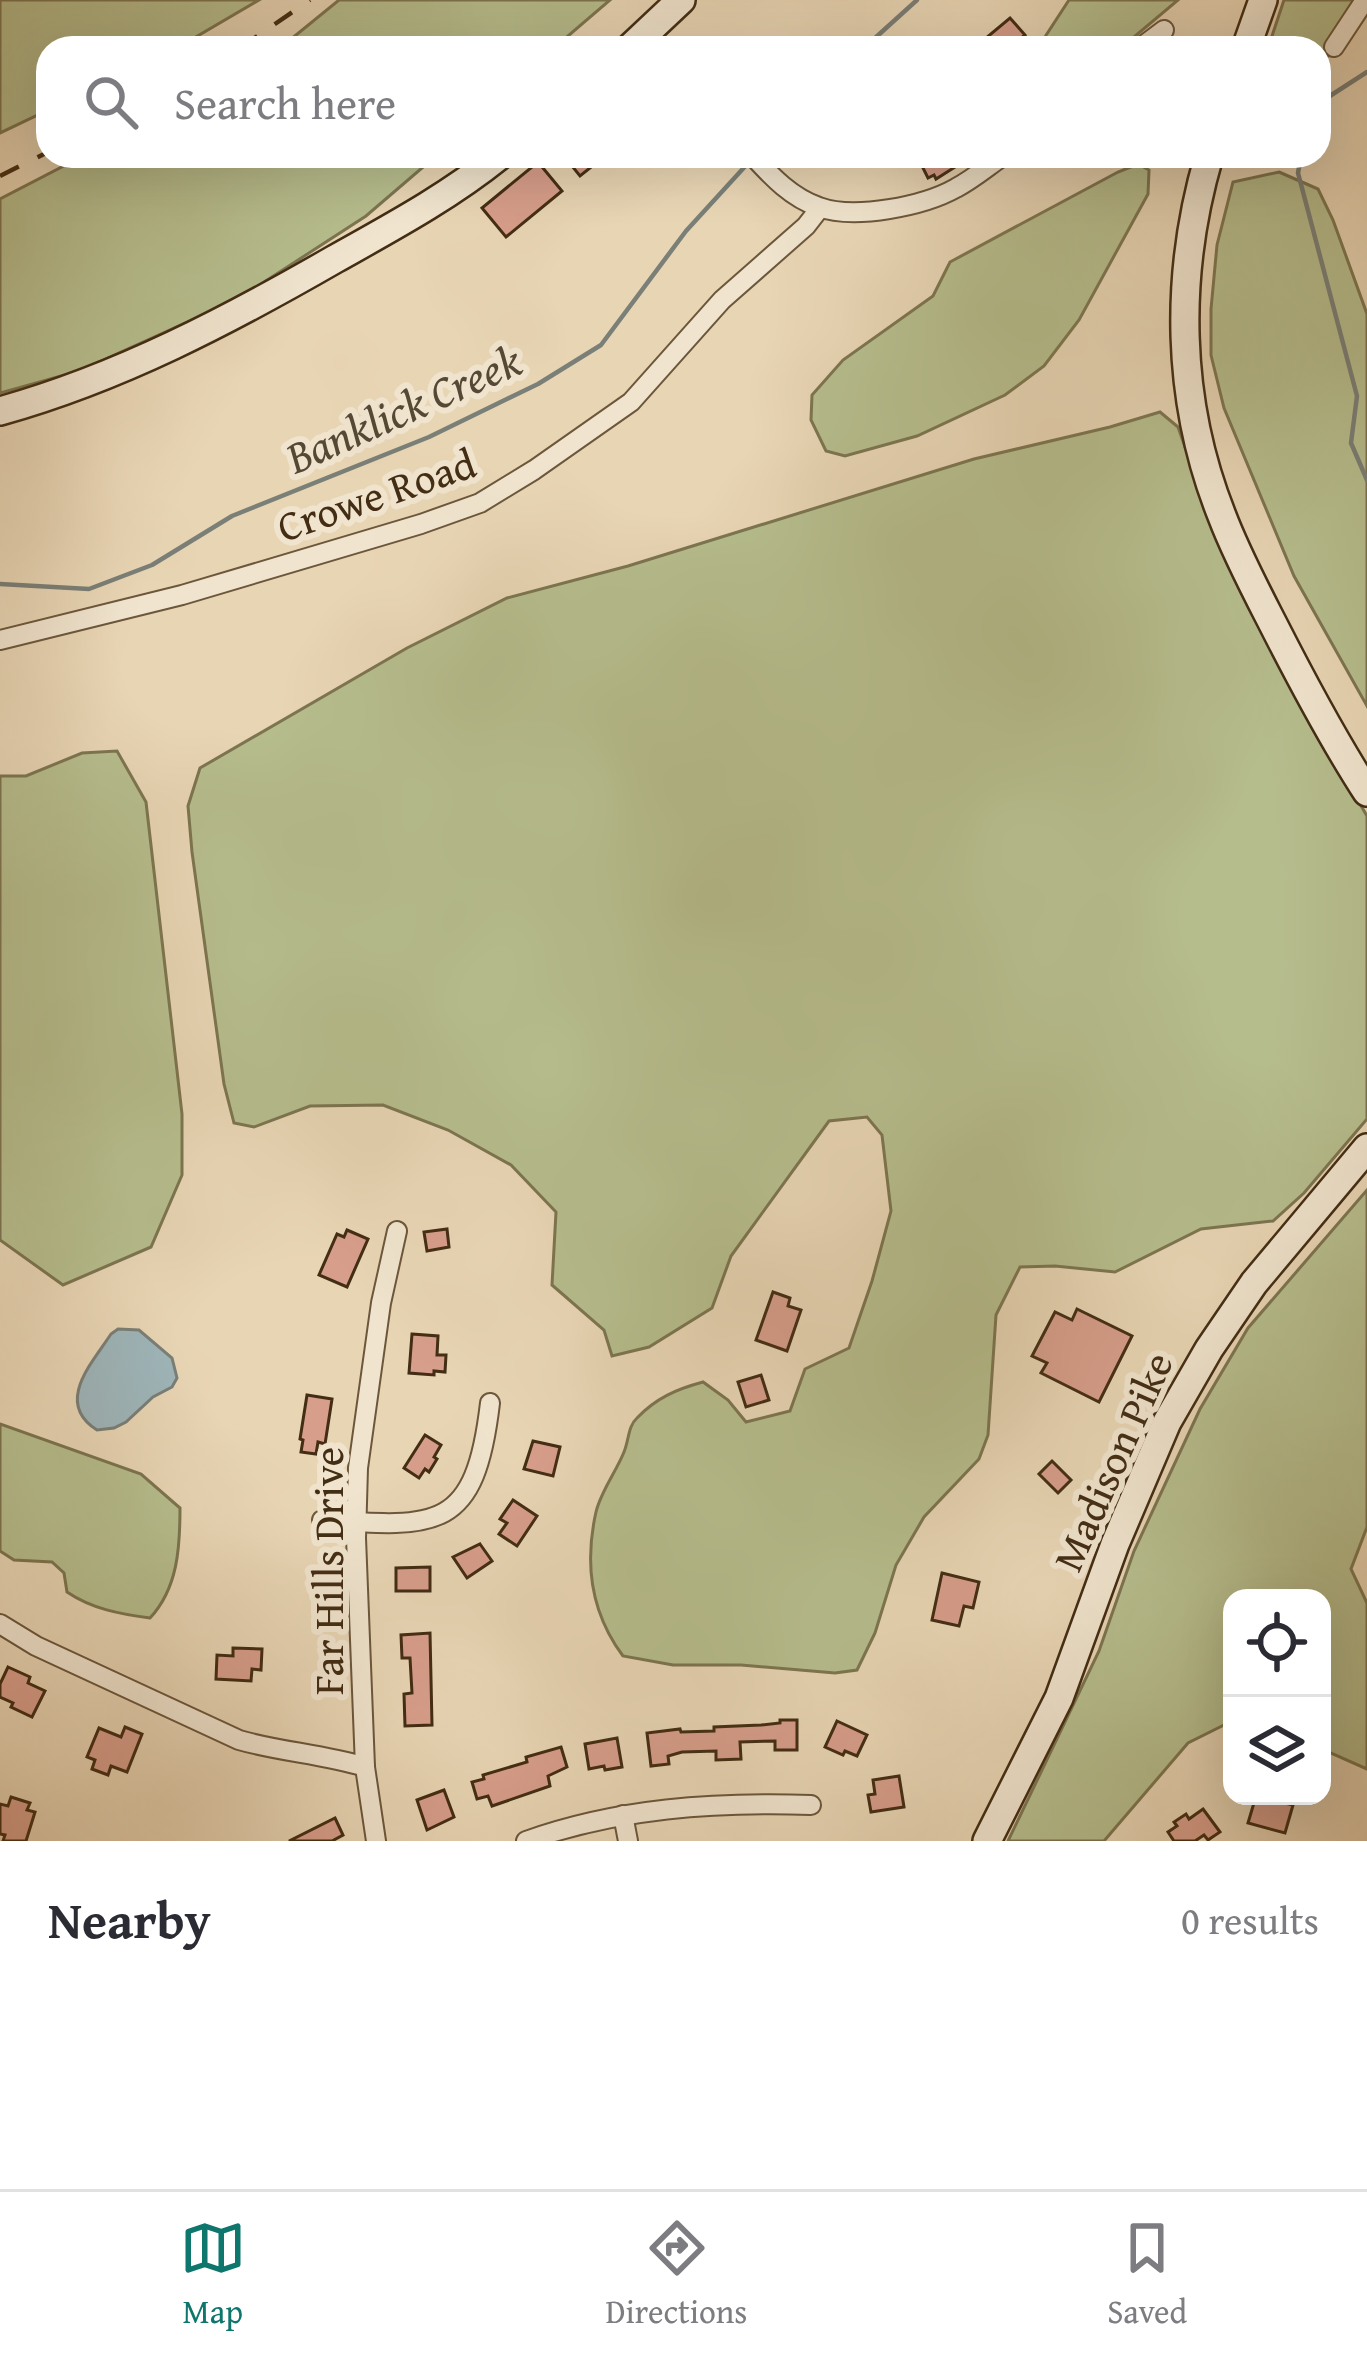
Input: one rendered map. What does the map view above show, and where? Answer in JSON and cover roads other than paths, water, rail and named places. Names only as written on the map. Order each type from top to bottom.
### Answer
[{"type":"street","points":[[651,36],[681,0]]},
{"type":"street","points":[[1250,36],[1263,0]]},
{"type":"street","points":[[1334,47],[1365,0]]},
{"type":"street","points":[[1156,36],[1164,30]]},
{"type":"street","points":[[0,411],[76,386],[236,316],[449,195],[484,168]]},
{"type":"street","points":[[765,168],[785,188],[820,208],[855,212],[917,203],[952,191],[986,168]]},
{"type":"street","points":[[1206,168],[1184,303],[1186,372],[1203,461],[1244,567],[1309,695],[1367,792]]},
{"type":"street","name":"Crowe Road","points":[[0,640],[182,595],[480,503],[631,402],[722,300],[820,208]]},
{"type":"street","name":"Madison Pike","points":[[987,1841],[1059,1698],[1121,1527],[1167,1422],[1254,1283],[1367,1148]]},
{"type":"street","name":"Far Hills Drive","points":[[376,1841],[365,1767],[356,1522],[358,1468],[381,1303],[397,1231]]},
{"type":"street","points":[[322,1520],[426,1520],[452,1509],[480,1464],[490,1403]]},
{"type":"street","points":[[0,1624],[36,1646],[239,1740],[365,1767]]},
{"type":"street","points":[[526,1841],[598,1819],[671,1808],[811,1805]]},
{"type":"street","points":[[623,1815],[628,1841]]},
{"type":"water","points":[[118,1329],[139,1330],[172,1358],[177,1378],[126,1422],[97,1430],[78,1408],[78,1395],[87,1370]]},
{"type":"waterway","name":"Banklick Creek","points":[[877,36],[917,0]]},
{"type":"waterway","points":[[1331,95],[1367,72]]},
{"type":"waterway","name":"Banklick Creek","points":[[0,584],[89,589],[152,565],[232,516],[429,437],[538,384],[601,345],[686,231],[744,168]]},
{"type":"waterway","points":[[1299,168],[1357,396],[1351,443],[1367,480]]},
{"type":"railway","points":[[258,36],[310,0]]},
{"type":"railway","points":[[0,176],[36,158]]}]
